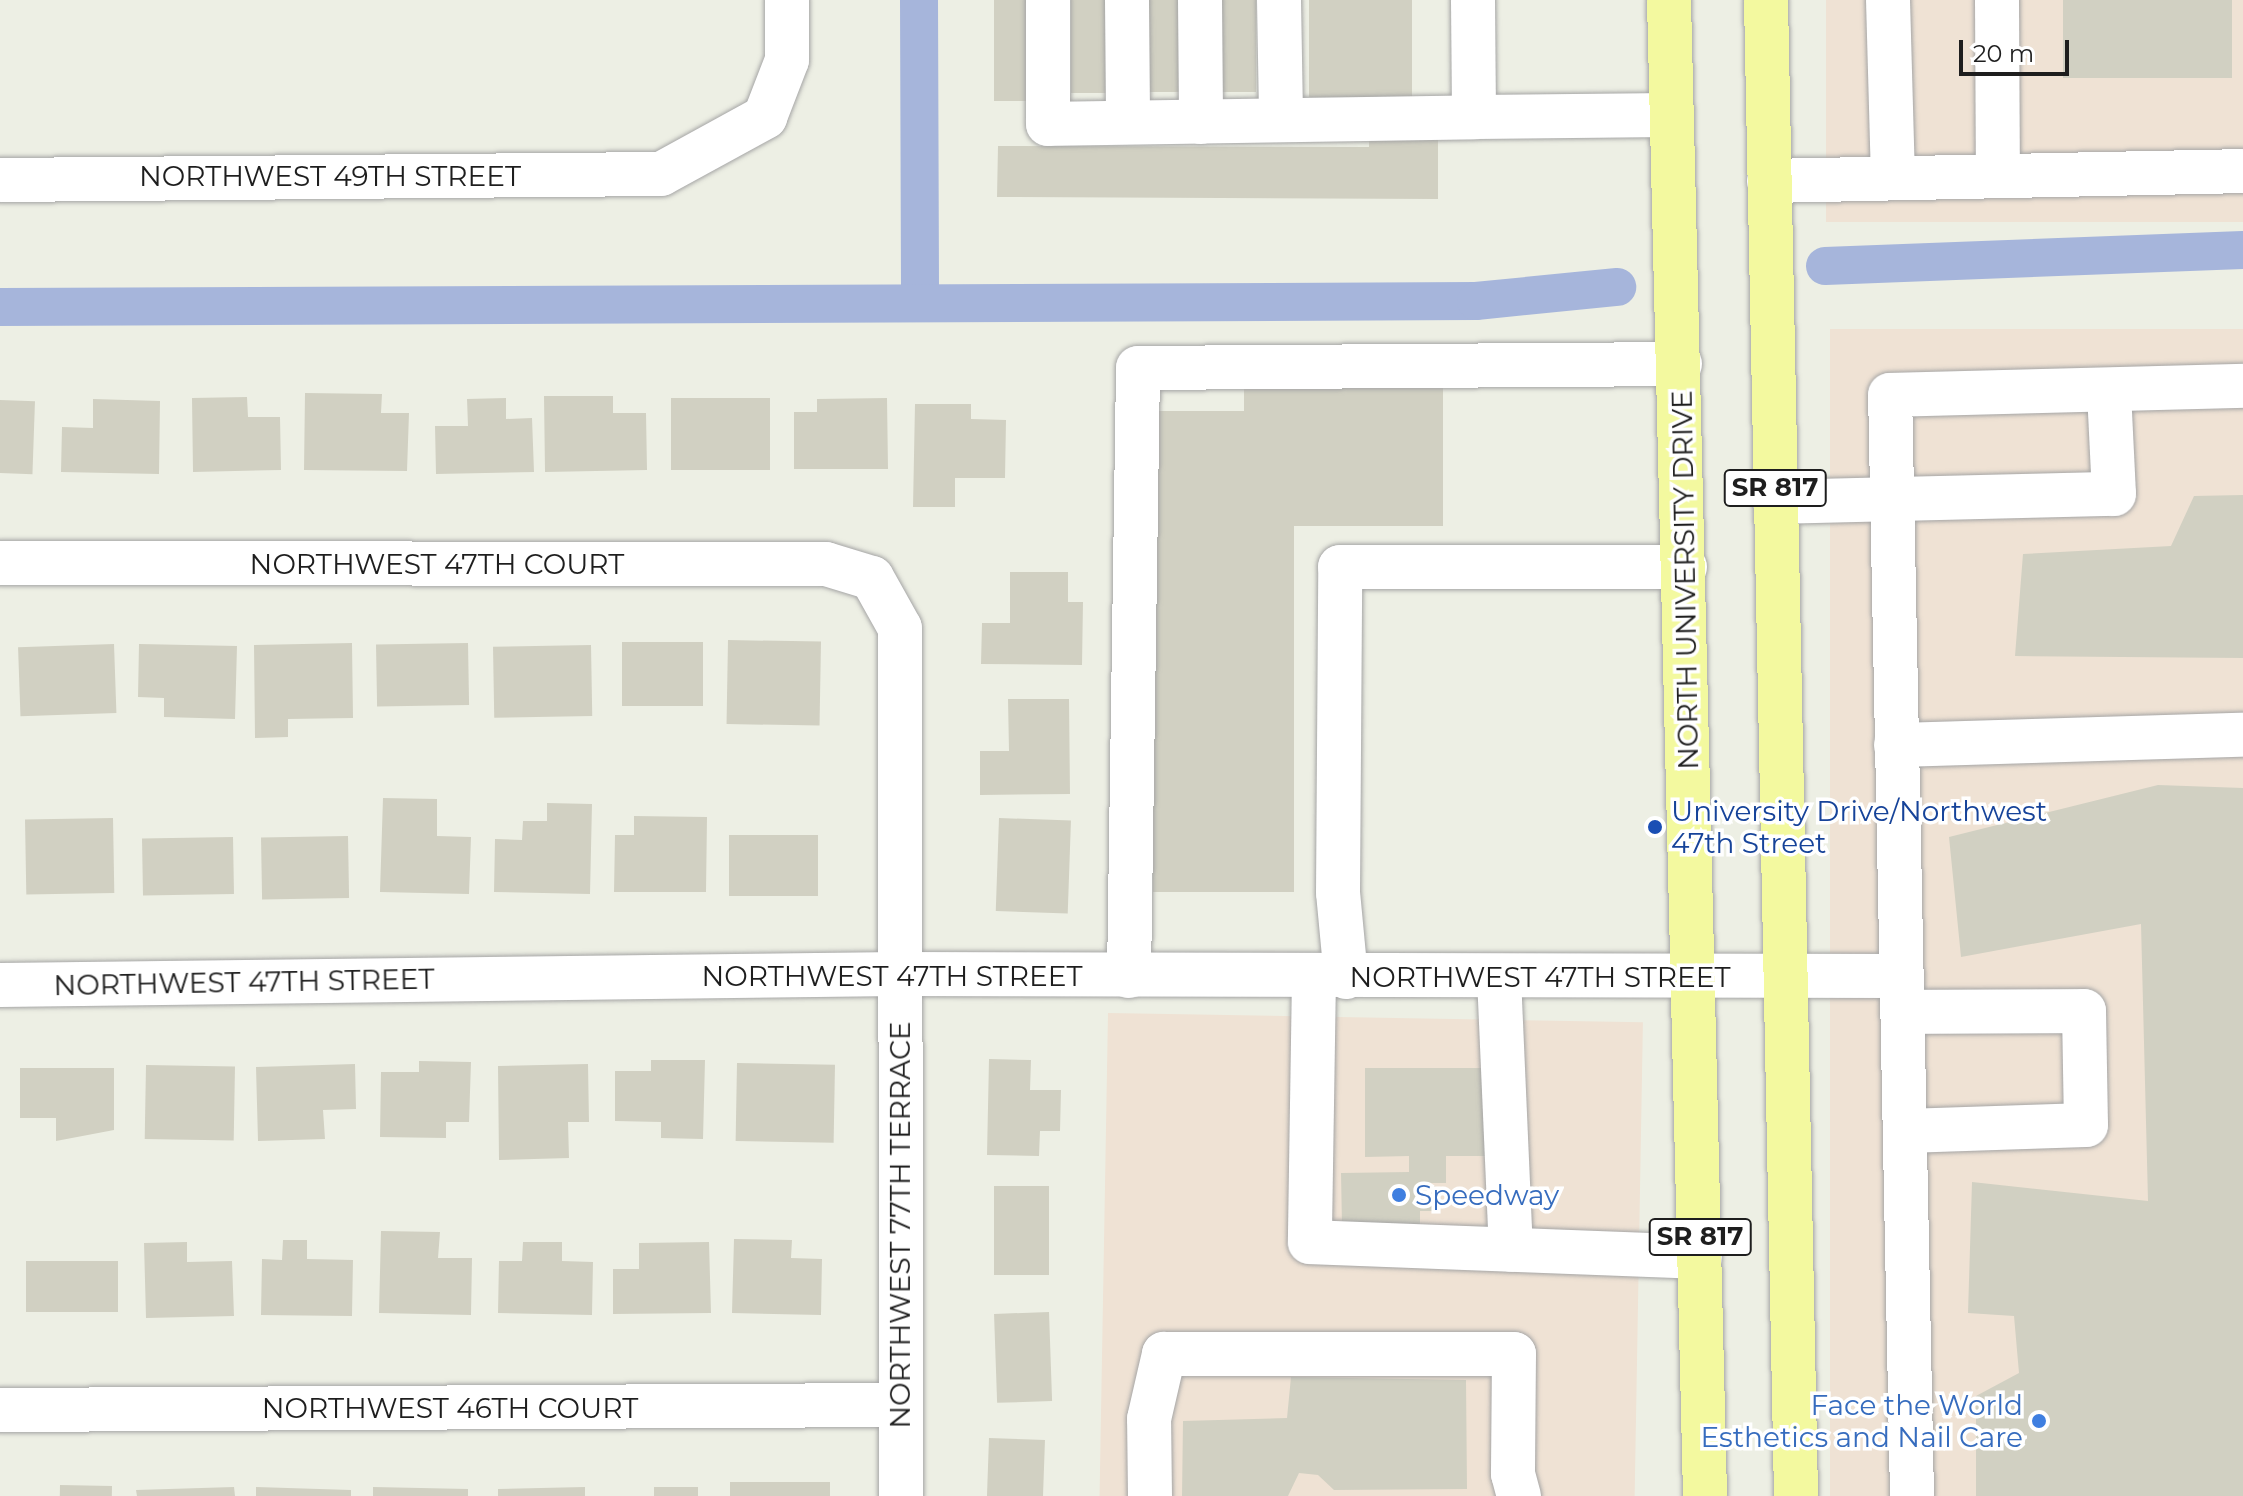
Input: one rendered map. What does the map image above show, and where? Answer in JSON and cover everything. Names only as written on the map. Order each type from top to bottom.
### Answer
[{"type":"main road","name":"NORTH UNIVERSITY DRIVE","points":[[1669,0],[1695,977],[1705,1496]]},
{"type":"main road","name":"SR 817","points":[[1766,0],[1796,1496]]},
{"type":"street","name":"NORTHWEST 49TH STREET","points":[[0,180],[661,174],[765,117],[787,60],[787,0]]},
{"type":"street","points":[[1048,0],[1048,124],[1672,115]]},
{"type":"street","points":[[1127,0],[1128,122]]},
{"type":"street","points":[[1200,0],[1201,122]]},
{"type":"street","points":[[1279,0],[1281,119]]},
{"type":"street","points":[[1473,0],[1474,117]]},
{"type":"street","points":[[1888,0],[1893,178]]},
{"type":"street","points":[[1997,0],[1998,176]]},
{"type":"street","points":[[1769,181],[2243,171]]},
{"type":"street","points":[[1129,976],[1138,368],[1680,364]]},
{"type":"street","points":[[1912,1496],[1890,395],[2243,386]]},
{"type":"street","points":[[1775,502],[2114,494],[2109,390]]},
{"type":"street","name":"NORTHWEST 47TH COURT","points":[[0,563],[826,564],[872,578]]},
{"type":"street","points":[[1685,567],[1340,567],[1338,893],[1310,1242],[1700,1257]]},
{"type":"street","name":"NORTHWEST 77TH TERRACE","points":[[872,578],[900,628],[901,1496]]},
{"type":"street","points":[[1896,745],[2243,735]]},
{"type":"street","name":"NORTHWEST 47TH STREET","points":[[0,985],[899,974],[1784,977],[1902,994],[2084,1011],[2086,1125],[1905,1131]]},
{"type":"street","points":[[1499,977],[1511,1250]]},
{"type":"street","points":[[1150,1496],[1149,1419],[1164,1354],[1514,1354],[1513,1474],[1519,1496]]},
{"type":"street","name":"NORTHWEST 46TH COURT","points":[[0,1410],[900,1405]]},
{"type":"shaded area","points":[[1826,0],[2243,0],[2243,222],[1826,222]]},
{"type":"shaded area","points":[[1830,329],[2243,329],[2243,1496],[1830,1496]]},
{"type":"shaded area","points":[[1108,1013],[1643,1022],[1635,1496],[1100,1496]]},
{"type":"building","points":[[994,0],[1030,0],[1030,101],[994,101]]},
{"type":"building","points":[[1071,0],[1108,0],[1108,93],[1071,93]]},
{"type":"building","points":[[1145,0],[1181,0],[1181,92],[1145,92]]},
{"type":"building","points":[[1220,0],[1256,0],[1256,92],[1220,92]]},
{"type":"building","points":[[1309,0],[1412,0],[1412,97],[1309,97]]},
{"type":"building","points":[[2063,0],[2232,0],[2232,78],[2063,78]]},
{"type":"building","points":[[1369,135],[1438,136],[1438,199],[997,197],[998,146],[1369,147]]},
{"type":"building","points":[[1244,382],[1443,382],[1443,526],[1294,526],[1294,892],[1153,892],[1153,411],[1244,411]]},
{"type":"building","points":[[305,393],[382,394],[381,413],[409,413],[407,471],[304,470]]},
{"type":"building","points":[[544,396],[613,396],[613,413],[646,413],[647,470],[545,472]]},
{"type":"building","points":[[247,397],[248,417],[280,417],[281,470],[193,472],[192,398]]},
{"type":"building","points":[[506,398],[506,419],[532,418],[534,472],[436,474],[435,426],[468,426],[467,399]]},
{"type":"building","points":[[671,398],[770,398],[770,470],[671,470]]},
{"type":"building","points":[[887,398],[888,469],[794,469],[794,412],[817,412],[817,399]]},
{"type":"building","points":[[93,399],[160,401],[159,474],[61,472],[62,427],[93,428]]},
{"type":"building","points":[[0,400],[35,401],[32,474],[0,473]]},
{"type":"building","points":[[915,404],[971,404],[971,419],[1006,420],[1005,478],[955,478],[955,507],[913,507]]},
{"type":"building","points":[[2243,495],[2243,658],[2015,656],[2023,554],[2171,546],[2194,496]]},
{"type":"building","points":[[1010,572],[1068,572],[1068,602],[1083,602],[1082,665],[981,664],[982,623],[1010,623]]},
{"type":"building","points":[[728,640],[821,642],[820,726],[727,724]]},
{"type":"building","points":[[622,642],[703,642],[703,706],[622,706]]},
{"type":"building","points":[[352,643],[353,718],[288,719],[288,737],[255,738],[254,645]]},
{"type":"building","points":[[468,643],[469,705],[377,707],[376,645]]},
{"type":"building","points":[[114,644],[116,713],[20,716],[18,647]]},
{"type":"building","points":[[139,644],[237,646],[235,719],[164,717],[164,698],[138,697]]},
{"type":"building","points":[[591,645],[592,716],[494,718],[493,647]]},
{"type":"building","points":[[1008,699],[1069,699],[1070,794],[980,795],[980,751],[1009,751]]},
{"type":"building","points":[[2158,785],[2243,788],[2243,1496],[1976,1496],[1976,1396],[2019,1373],[2014,1316],[1968,1313],[1972,1182],[2148,1201],[2141,924],[1961,957],[1949,837]]},
{"type":"building","points":[[383,798],[437,799],[437,836],[471,837],[469,894],[380,892]]},
{"type":"building","points":[[547,803],[592,804],[590,894],[494,892],[495,839],[522,840],[523,821],[547,821]]},
{"type":"building","points":[[634,816],[707,817],[706,892],[614,892],[615,835],[634,835]]},
{"type":"building","points":[[113,818],[114,893],[26,895],[25,820]]},
{"type":"building","points":[[999,818],[1071,821],[1068,913],[996,911]]},
{"type":"building","points":[[729,835],[818,835],[818,896],[729,896]]},
{"type":"building","points":[[348,836],[349,898],[262,900],[261,838]]},
{"type":"building","points":[[233,837],[234,894],[143,896],[142,839]]},
{"type":"building","points":[[989,1059],[1031,1060],[1030,1090],[1061,1090],[1060,1131],[1040,1131],[1039,1156],[987,1155]]},
{"type":"building","points":[[651,1060],[705,1060],[703,1139],[661,1138],[661,1122],[615,1121],[615,1071],[651,1071]]},
{"type":"building","points":[[419,1061],[471,1062],[469,1122],[446,1122],[446,1138],[380,1137],[381,1072],[419,1072]]},
{"type":"building","points":[[737,1063],[835,1065],[834,1143],[736,1141]]},
{"type":"building","points":[[355,1064],[356,1109],[323,1110],[325,1139],[258,1141],[256,1067]]},
{"type":"building","points":[[588,1064],[589,1122],[568,1122],[569,1158],[499,1160],[498,1066]]},
{"type":"building","points":[[146,1065],[235,1067],[234,1141],[145,1139]]},
{"type":"building","points":[[20,1068],[114,1068],[114,1130],[56,1141],[56,1118],[20,1118]]},
{"type":"building","points":[[1365,1068],[1487,1068],[1488,1156],[1446,1156],[1446,1183],[1420,1183],[1437,1187],[1437,1211],[1420,1211],[1420,1226],[1342,1226],[1341,1173],[1409,1172],[1409,1156],[1365,1157]]},
{"type":"building","points":[[994,1186],[1049,1186],[1049,1275],[994,1275]]},
{"type":"building","points":[[381,1231],[440,1232],[438,1258],[472,1258],[471,1315],[379,1313]]},
{"type":"building","points":[[734,1239],[792,1240],[791,1258],[822,1259],[821,1315],[732,1313]]},
{"type":"building","points":[[283,1240],[307,1240],[307,1259],[353,1260],[352,1316],[261,1315],[262,1259],[282,1260]]},
{"type":"building","points":[[187,1242],[187,1262],[232,1261],[234,1316],[146,1318],[144,1243]]},
{"type":"building","points":[[523,1242],[562,1242],[562,1261],[593,1262],[592,1315],[498,1313],[499,1261],[522,1261]]},
{"type":"building","points":[[709,1242],[711,1313],[613,1314],[613,1269],[639,1269],[639,1243]]},
{"type":"building","points":[[26,1261],[118,1261],[118,1312],[26,1312]]},
{"type":"building","points":[[1049,1312],[1052,1401],[997,1403],[994,1314]]},
{"type":"building","points":[[1291,1377],[1466,1380],[1467,1489],[1334,1490],[1318,1475],[1299,1473],[1288,1496],[1182,1496],[1183,1421],[1287,1418]]},
{"type":"building","points":[[989,1438],[1045,1440],[1043,1496],[987,1496]]},
{"type":"building","points":[[730,1482],[830,1482],[830,1496],[730,1496]]},
{"type":"building","points":[[60,1485],[112,1486],[112,1496],[60,1496]]},
{"type":"building","points":[[234,1487],[235,1496],[137,1496],[136,1490]]},
{"type":"building","points":[[256,1487],[351,1490],[351,1496],[256,1496]]},
{"type":"building","points":[[373,1487],[468,1489],[468,1496],[373,1496]]},
{"type":"building","points":[[585,1487],[585,1496],[498,1496],[498,1489]]},
{"type":"building","points":[[654,1487],[698,1487],[698,1496],[654,1496]]},
{"type":"waterway","points":[[919,0],[920,303]]},
{"type":"waterway","points":[[1825,266],[2243,250]]},
{"type":"waterway","points":[[0,307],[1476,301],[1617,287]]},
{"type":"place","name":"University Drive/Northwest 47th Street","points":[[1655,827]]},
{"type":"place","name":"Speedway","points":[[1399,1195]]},
{"type":"place","name":"Face the World Esthetics and Nail Care","points":[[2039,1421]]}]
